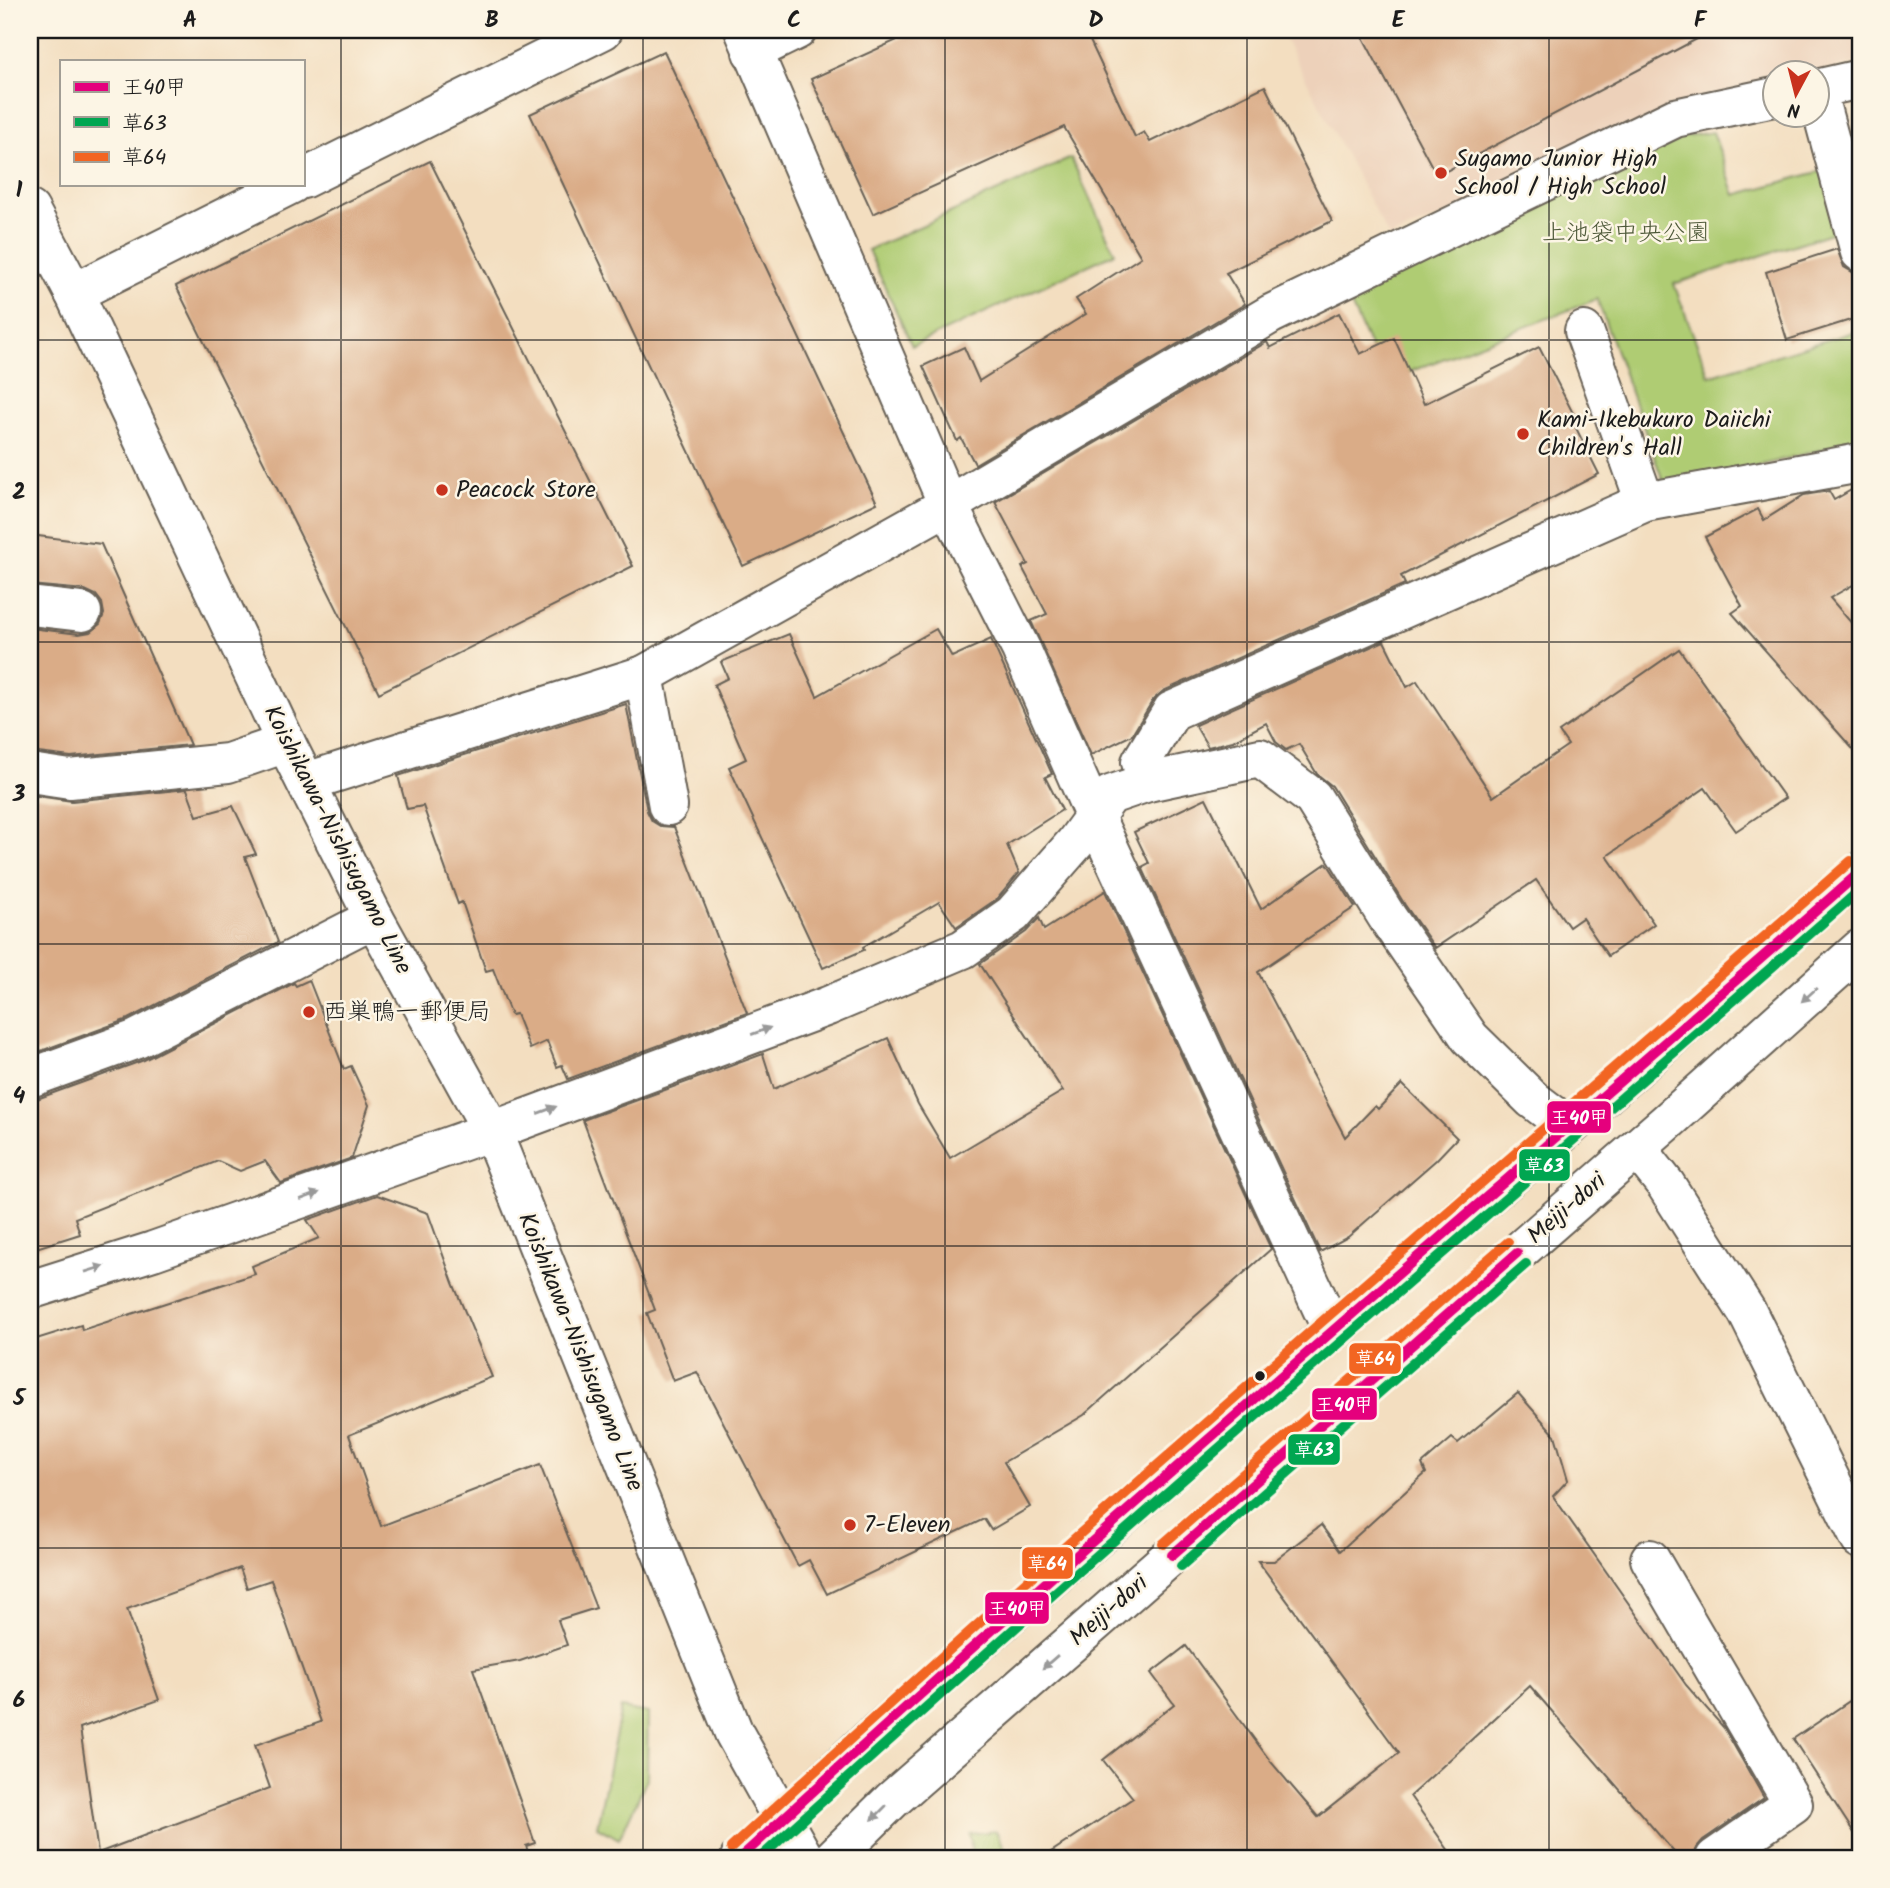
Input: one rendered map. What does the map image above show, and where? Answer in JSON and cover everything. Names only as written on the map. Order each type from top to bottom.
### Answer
[{"type":"street","points":[[304,178],[603,30]]},
{"type":"street","points":[[797,30],[748,41],[948,505],[1021,649],[1094,815],[1332,1330]]},
{"type":"street","points":[[1830,86],[1860,79]]},
{"type":"street","points":[[306,782],[644,675],[948,505],[1271,314],[1675,118],[1760,100]]},
{"type":"street","points":[[1827,130],[1860,252]]},
{"type":"street","points":[[74,293],[288,186]]},
{"type":"street","name":"Koishikawa-Nishisugamo Line","points":[[30,210],[74,293],[286,743],[374,918],[492,1131],[734,1733],[804,1858]]},
{"type":"street","points":[[1584,331],[1646,502]]},
{"type":"street","points":[[1148,782],[1141,762],[1172,711],[1646,502],[1860,463]]},
{"type":"street","points":[[30,606],[82,612]]},
{"type":"street","points":[[644,675],[668,806]]},
{"type":"street","points":[[30,773],[70,779],[228,762],[286,743]]},
{"type":"street","points":[[30,1290],[153,1251],[492,1131],[828,1006],[963,949],[1013,914],[1075,843],[1110,795],[1148,782],[1260,758],[1313,798],[1387,917],[1470,1038],[1531,1099],[1569,1127]]},
{"type":"street","points":[[740,1858],[862,1746],[1332,1330],[1860,872]]},
{"type":"street","points":[[30,1078],[137,1039],[374,918]]},
{"type":"street","name":"Meiji-dori","points":[[833,1858],[892,1800],[1637,1148],[1860,949]]},
{"type":"street","points":[[1637,1148],[1666,1185],[1747,1312],[1860,1539]]},
{"type":"street","points":[[1650,1559],[1793,1804],[1715,1858]]},
{"type":"shaded area","name":"Sugamo Junior High School / High School","points":[[1280,30],[1860,30],[1860,62],[1830,69],[1830,60],[1760,60],[1760,89],[1389,237]]},
{"type":"green space","name":"上池袋中央公園","points":[[1713,132],[1735,195],[1822,171],[1837,231],[1674,284],[1709,376],[1856,331],[1860,347],[1860,440],[1666,489],[1597,299],[1386,381],[1345,292],[1659,140]]},
{"type":"green space","points":[[1071,158],[1115,253],[912,346],[868,250]]},
{"type":"green space","points":[[621,1708],[648,1713],[647,1779],[619,1839],[597,1827]]},
{"type":"green space","points":[[996,1831],[1006,1851],[1005,1858],[972,1858],[970,1834]]},
{"type":"building","points":[[919,30],[1085,30],[1135,137],[1144,132],[1150,142],[1265,86],[1332,221],[1226,273],[1245,304],[975,464],[961,438],[957,441],[923,366],[964,347],[979,381],[1086,314],[1076,299],[1141,257],[1064,127],[873,214],[811,79]]},
{"type":"building","points":[[1359,30],[1714,30],[1437,176]]},
{"type":"building","points":[[664,51],[877,503],[743,566],[530,114]]},
{"type":"building","points":[[430,161],[633,566],[379,693],[176,286]]},
{"type":"building","points":[[1837,249],[1844,267],[1854,273],[1860,273],[1860,317],[1787,340],[1766,272]]},
{"type":"building","points":[[1339,313],[1360,354],[1394,338],[1424,404],[1539,347],[1576,419],[1573,422],[1599,474],[1401,576],[1405,584],[1163,691],[1153,700],[1132,735],[1091,755],[1031,621],[1047,614],[1022,567],[1028,564],[995,502],[1267,342],[1270,348]]},
{"type":"building","points":[[1860,485],[1860,581],[1830,598],[1860,633],[1860,757],[1732,613],[1742,606],[1705,537],[1758,509],[1764,520],[1804,495],[1829,491],[1834,500]]},
{"type":"building","points":[[30,535],[101,544],[190,745],[71,757],[30,752],[30,628],[79,634],[90,632],[100,624],[104,614],[102,603],[96,595],[85,590],[30,585]]},
{"type":"building","points":[[936,629],[952,657],[991,639],[1052,774],[1045,777],[1062,810],[1007,845],[1019,873],[998,898],[956,927],[939,902],[863,947],[864,950],[823,968],[729,767],[746,759],[714,685],[728,678],[721,662],[789,634],[817,696]]},
{"type":"building","points":[[1384,641],[1407,687],[1417,681],[1493,797],[1568,745],[1559,732],[1679,649],[1785,798],[1736,831],[1705,788],[1607,856],[1654,924],[1608,956],[1582,918],[1569,927],[1536,880],[1435,948],[1405,905],[1332,786],[1317,774],[1299,744],[1286,750],[1276,742],[1266,723],[1233,741],[1208,747],[1195,725]]},
{"type":"building","points":[[626,704],[647,811],[652,821],[660,826],[674,827],[747,1013],[568,1079],[562,1065],[557,1067],[547,1041],[530,1049],[516,1014],[511,1015],[493,969],[486,971],[462,902],[458,904],[423,806],[407,809],[398,776]]},
{"type":"building","points":[[187,789],[197,816],[233,806],[256,854],[245,857],[278,942],[128,1019],[30,1055],[30,795],[72,801]]},
{"type":"building","points":[[1206,798],[1261,909],[1327,863],[1355,907],[1258,972],[1345,1137],[1375,1106],[1378,1109],[1402,1084],[1457,1138],[1436,1160],[1348,1237],[1320,1252],[1142,867],[1149,863],[1134,832]]},
{"type":"building","points":[[1105,891],[1271,1249],[1084,1415],[1004,1462],[1030,1507],[991,1530],[984,1519],[827,1594],[809,1560],[798,1566],[697,1372],[673,1381],[647,1313],[655,1310],[583,1120],[763,1054],[774,1089],[888,1038],[918,1104],[950,1158],[1063,1091],[980,964],[1026,932],[1039,918],[1044,930]]},
{"type":"building","points":[[309,980],[344,1069],[351,1066],[369,1105],[352,1158],[281,1183],[265,1161],[240,1171],[218,1161],[75,1218],[80,1234],[30,1250],[30,1099],[37,1099],[144,1060],[294,983],[296,986]]},
{"type":"building","points":[[377,1195],[428,1213],[453,1283],[492,1377],[349,1435],[381,1526],[540,1465],[596,1608],[558,1620],[567,1645],[520,1661],[473,1669],[535,1843],[526,1846],[530,1858],[30,1858],[30,1341],[81,1325],[82,1330],[255,1274],[252,1266],[319,1238],[307,1220]],"holes":[[[240,1568],[247,1588],[271,1580],[321,1722],[255,1745],[270,1788],[98,1853],[80,1728],[159,1700],[127,1609]]]},
{"type":"building","points":[[1518,1393],[1555,1435],[1568,1480],[1553,1496],[1686,1685],[1724,1728],[1764,1798],[1703,1840],[1696,1848],[1693,1858],[1679,1858],[1530,1686],[1410,1796],[1454,1858],[1042,1858],[1133,1798],[1103,1760],[1174,1704],[1151,1673],[1186,1646],[1271,1762],[1318,1817],[1399,1753],[1258,1561],[1274,1561],[1321,1525],[1340,1551],[1426,1473],[1422,1464],[1452,1438],[1458,1443]]},
{"type":"building","points":[[1860,1694],[1860,1842],[1793,1739]]},
{"type":"transit line","name":"草64","points":[[731,1848],[1148,1474],[1851,861]]},
{"type":"transit line","name":"王40甲","points":[[740,1858],[1017,1608],[1860,872]]},
{"type":"transit line","name":"草63","points":[[760,1858],[1169,1492],[1860,890]]},
{"type":"transit line","name":"草64","points":[[1163,1544],[1508,1242]]},
{"type":"transit line","name":"王40甲","points":[[1172,1555],[1517,1253]]},
{"type":"transit line","name":"草63","points":[[1181,1566],[1526,1264]]},
{"type":"place","name":"Sugamo Junior High School / High School","points":[[1441,173]]},
{"type":"place","name":"Kami-Ikebukuro Daiichi Children's Hall","points":[[1523,434]]},
{"type":"place","name":"Peacock Store","points":[[442,490]]},
{"type":"place","name":"西巣鴨一郵便局","points":[[309,1012]]},
{"type":"place","name":"7-Eleven","points":[[850,1525]]}]
